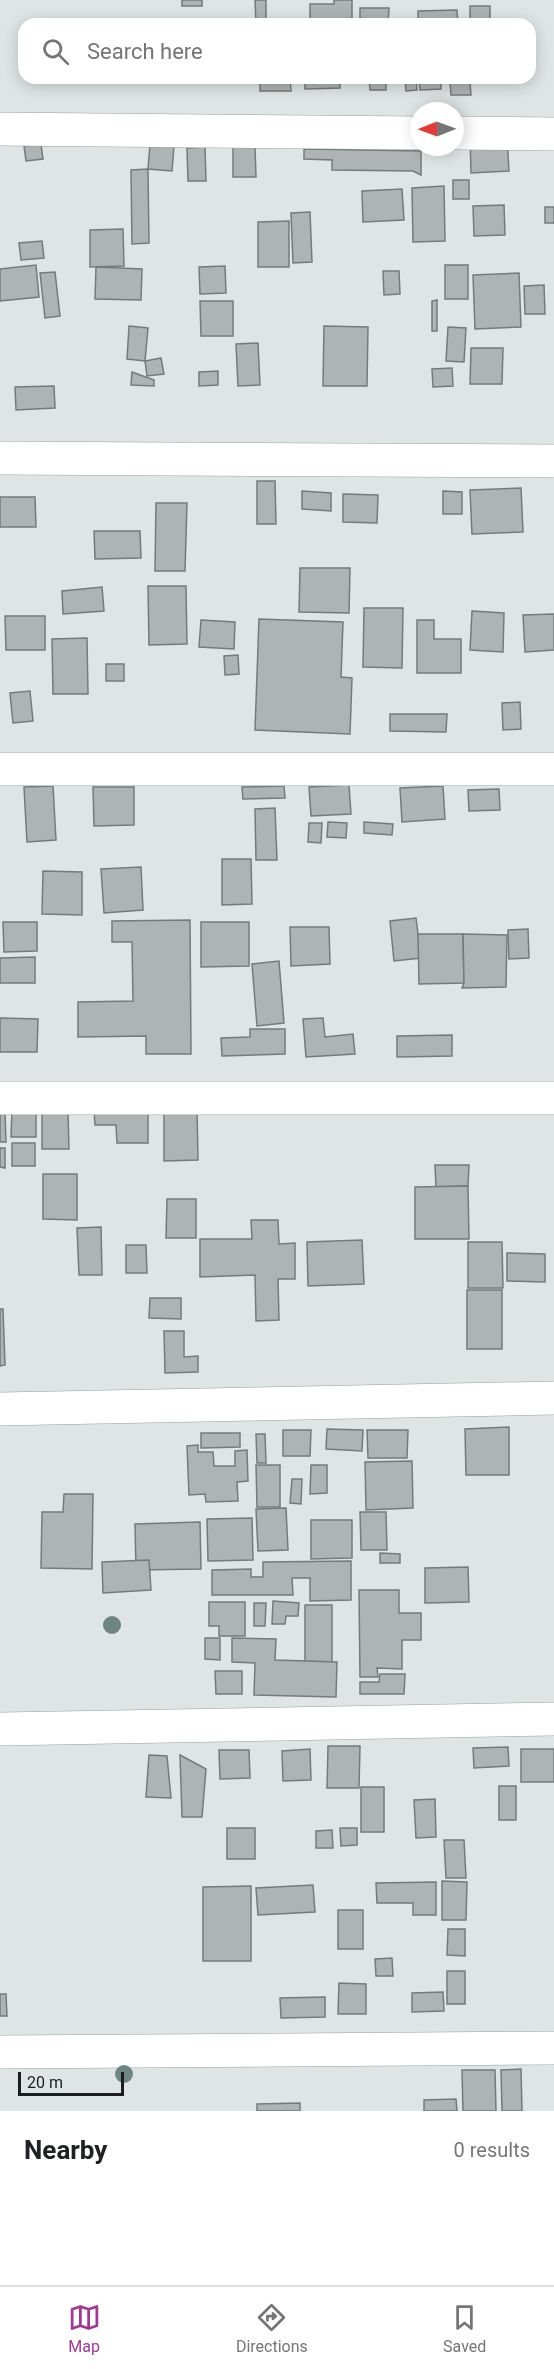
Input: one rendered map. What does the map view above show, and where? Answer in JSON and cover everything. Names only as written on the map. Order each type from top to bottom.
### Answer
[{"type":"street","points":[[0,129],[410,133]]},
{"type":"street","points":[[464,133],[554,134]]},
{"type":"street","points":[[0,458],[554,461]]},
{"type":"street","points":[[0,769],[554,769]]},
{"type":"street","points":[[0,1098],[554,1098]]},
{"type":"street","points":[[0,1409],[554,1398]]},
{"type":"street","points":[[0,1729],[554,1719]]},
{"type":"street","points":[[0,2052],[554,2048]]},
{"type":"building","points":[[182,0],[202,0],[202,6],[182,6]]},
{"type":"building","points":[[255,0],[266,0],[266,18],[256,18]]},
{"type":"building","points":[[334,0],[352,0],[352,18],[310,18],[310,4],[334,4]]},
{"type":"building","points":[[470,6],[490,6],[490,18],[470,18]]},
{"type":"building","points":[[360,8],[389,8],[388,18],[360,18]]},
{"type":"building","points":[[457,10],[458,18],[418,18],[418,11]]},
{"type":"building","points":[[260,84],[290,84],[291,91],[260,91]]},
{"type":"building","points":[[305,84],[340,84],[340,88],[305,89]]},
{"type":"building","points":[[370,84],[386,84],[386,90],[370,90]]},
{"type":"building","points":[[405,84],[416,84],[417,90],[406,91]]},
{"type":"building","points":[[420,84],[441,84],[441,89],[420,90]]},
{"type":"building","points":[[450,84],[470,84],[471,95],[451,95]]},
{"type":"building","points":[[507,137],[509,171],[471,173],[470,138]]},
{"type":"building","points":[[41,144],[43,159],[26,161],[24,146]]},
{"type":"building","points":[[150,144],[174,146],[172,171],[148,169]]},
{"type":"building","points":[[205,147],[206,181],[188,181],[187,148]]},
{"type":"building","points":[[233,147],[255,147],[256,177],[233,177]]},
{"type":"building","points":[[304,149],[410,151],[410,156],[421,156],[421,175],[413,171],[332,170],[332,160],[304,159]]},
{"type":"building","points":[[148,169],[149,243],[132,244],[131,170]]},
{"type":"building","points":[[453,180],[469,180],[469,199],[453,199]]},
{"type":"building","points":[[444,186],[445,241],[413,242],[412,188]]},
{"type":"building","points":[[402,189],[404,220],[363,222],[362,191]]},
{"type":"building","points":[[504,205],[505,235],[474,236],[473,206]]},
{"type":"building","points":[[545,207],[554,207],[554,223],[545,223]]},
{"type":"building","points":[[310,212],[312,262],[293,263],[291,213]]},
{"type":"building","points":[[289,221],[289,267],[258,267],[258,222]]},
{"type":"building","points":[[123,229],[124,266],[90,267],[90,230]]},
{"type":"building","points":[[42,241],[44,258],[21,260],[19,243]]},
{"type":"building","points":[[36,265],[39,297],[0,301],[0,269]]},
{"type":"building","points":[[445,265],[468,265],[468,299],[445,299]]},
{"type":"building","points":[[225,266],[226,293],[200,294],[199,267]]},
{"type":"building","points":[[96,267],[142,269],[141,300],[95,299]]},
{"type":"building","points":[[383,271],[399,271],[400,294],[384,295]]},
{"type":"building","points":[[55,272],[60,316],[45,318],[40,273]]},
{"type":"building","points":[[519,273],[521,327],[475,329],[473,275]]},
{"type":"building","points":[[544,285],[545,314],[525,314],[524,286]]},
{"type":"building","points":[[437,300],[437,331],[432,331],[432,301]]},
{"type":"building","points":[[200,301],[233,301],[233,336],[201,336]]},
{"type":"building","points":[[129,326],[148,328],[145,361],[127,359]]},
{"type":"building","points":[[324,326],[368,327],[367,386],[323,386]]},
{"type":"building","points":[[448,327],[466,328],[464,362],[446,361]]},
{"type":"building","points":[[258,343],[260,385],[238,386],[236,344]]},
{"type":"building","points":[[471,348],[503,348],[502,384],[470,384]]},
{"type":"building","points":[[161,358],[164,374],[147,376],[145,361]]},
{"type":"building","points":[[452,368],[453,386],[433,387],[432,369]]},
{"type":"building","points":[[218,371],[218,385],[199,386],[199,372]]},
{"type":"building","points":[[132,372],[154,380],[154,386],[131,385]]},
{"type":"building","points":[[54,386],[55,408],[16,410],[15,387]]},
{"type":"building","points":[[257,481],[275,481],[276,524],[257,524]]},
{"type":"building","points":[[521,488],[523,532],[472,534],[470,490]]},
{"type":"building","points":[[302,491],[331,493],[331,511],[302,509]]},
{"type":"building","points":[[443,491],[462,492],[462,514],[443,514]]},
{"type":"building","points":[[343,494],[378,495],[377,523],[343,522]]},
{"type":"building","points":[[0,497],[35,497],[36,527],[0,527]]},
{"type":"building","points":[[156,503],[187,503],[185,571],[155,571]]},
{"type":"building","points":[[94,531],[140,531],[141,558],[95,559]]},
{"type":"building","points":[[300,568],[350,568],[349,613],[299,612]]},
{"type":"building","points":[[148,586],[186,586],[187,644],[149,645]]},
{"type":"building","points":[[102,587],[104,611],[63,614],[62,591]]},
{"type":"building","points":[[364,608],[403,608],[402,668],[363,667]]},
{"type":"building","points":[[472,611],[504,613],[503,652],[470,650]]},
{"type":"building","points":[[554,614],[554,650],[525,652],[523,615]]},
{"type":"building","points":[[5,616],[45,616],[45,650],[6,650]]},
{"type":"building","points":[[259,619],[343,622],[341,677],[352,678],[350,734],[255,730]]},
{"type":"building","points":[[201,620],[235,622],[234,649],[199,647]]},
{"type":"building","points":[[417,620],[434,620],[434,639],[461,639],[461,673],[417,673]]},
{"type":"building","points":[[87,638],[88,694],[53,694],[52,639]]},
{"type":"building","points":[[238,655],[239,674],[225,675],[224,656]]},
{"type":"building","points":[[106,664],[124,664],[124,681],[106,681]]},
{"type":"building","points":[[30,691],[33,721],[13,723],[10,693]]},
{"type":"building","points":[[520,702],[521,729],[503,730],[502,703]]},
{"type":"building","points":[[390,714],[447,714],[446,732],[390,731]]},
{"type":"building","points":[[349,785],[351,814],[311,816],[309,787]]},
{"type":"building","points":[[53,786],[56,840],[27,842],[24,787]]},
{"type":"building","points":[[284,786],[285,798],[243,799],[242,787]]},
{"type":"building","points":[[443,786],[445,819],[402,822],[400,788]]},
{"type":"building","points":[[93,787],[134,787],[134,825],[94,826]]},
{"type":"building","points":[[499,789],[500,810],[469,811],[468,790]]},
{"type":"building","points":[[275,808],[277,860],[256,860],[255,809]]},
{"type":"building","points":[[328,822],[347,823],[346,838],[327,837]]},
{"type":"building","points":[[364,822],[393,824],[392,835],[364,833]]},
{"type":"building","points":[[309,823],[322,823],[321,843],[308,842]]},
{"type":"building","points":[[222,859],[251,859],[252,904],[222,905]]},
{"type":"building","points":[[141,867],[143,910],[104,913],[101,869]]},
{"type":"building","points":[[43,871],[82,872],[82,915],[42,914]]},
{"type":"building","points":[[416,918],[421,958],[394,961],[390,921]]},
{"type":"building","points":[[190,920],[191,1054],[146,1054],[146,1036],[78,1037],[78,1002],[133,1001],[132,942],[112,942],[112,921]]},
{"type":"building","points":[[3,922],[37,922],[37,951],[4,952]]},
{"type":"building","points":[[201,922],[249,922],[249,966],[201,967]]},
{"type":"building","points":[[290,927],[329,927],[330,964],[291,966]]},
{"type":"building","points":[[528,929],[529,958],[509,959],[508,930]]},
{"type":"building","points":[[418,934],[463,934],[464,983],[419,984]]},
{"type":"building","points":[[463,934],[507,935],[506,987],[462,988],[464,983]]},
{"type":"building","points":[[35,957],[35,983],[0,983],[0,958]]},
{"type":"building","points":[[279,961],[284,1023],[257,1026],[252,964]]},
{"type":"building","points":[[0,1018],[38,1019],[37,1052],[0,1052]]},
{"type":"building","points":[[323,1018],[325,1037],[353,1034],[355,1054],[306,1057],[303,1019]]},
{"type":"building","points":[[250,1029],[285,1029],[285,1054],[222,1056],[221,1038],[250,1037]]},
{"type":"building","points":[[452,1035],[452,1056],[397,1057],[397,1036]]},
{"type":"building","points":[[164,1108],[197,1108],[198,1160],[164,1161]]},
{"type":"building","points":[[148,1110],[148,1143],[117,1143],[116,1125],[95,1125],[94,1111]]},
{"type":"building","points":[[12,1111],[36,1111],[36,1137],[11,1137]]},
{"type":"building","points":[[68,1112],[69,1149],[42,1149],[42,1113]]},
{"type":"building","points":[[0,1113],[5,1113],[6,1142],[0,1142]]},
{"type":"building","points":[[12,1143],[35,1143],[35,1166],[12,1166]]},
{"type":"building","points":[[0,1148],[5,1148],[5,1168],[0,1167]]},
{"type":"building","points":[[435,1165],[469,1165],[468,1186],[436,1187]]},
{"type":"building","points":[[43,1174],[77,1174],[77,1220],[43,1219]]},
{"type":"building","points":[[468,1186],[469,1239],[415,1239],[415,1187]]},
{"type":"building","points":[[167,1199],[196,1199],[196,1238],[166,1238]]},
{"type":"building","points":[[251,1220],[278,1220],[279,1244],[295,1243],[295,1279],[278,1279],[279,1320],[256,1321],[255,1275],[200,1277],[200,1239],[252,1239]]},
{"type":"building","points":[[101,1227],[102,1275],[79,1275],[77,1228]]},
{"type":"building","points":[[362,1240],[364,1284],[308,1286],[307,1242]]},
{"type":"building","points":[[468,1242],[502,1242],[503,1288],[468,1288]]},
{"type":"building","points":[[126,1245],[146,1245],[147,1273],[126,1273]]},
{"type":"building","points":[[507,1253],[545,1254],[545,1282],[507,1281]]},
{"type":"building","points":[[467,1290],[502,1290],[502,1349],[467,1349]]},
{"type":"building","points":[[150,1298],[181,1298],[181,1319],[149,1318]]},
{"type":"building","points":[[0,1309],[3,1309],[5,1365],[0,1366]]},
{"type":"building","points":[[164,1331],[184,1331],[184,1357],[198,1356],[198,1372],[165,1373]]},
{"type":"building","points":[[509,1427],[509,1475],[466,1475],[465,1429]]},
{"type":"building","points":[[327,1429],[363,1430],[362,1451],[326,1449]]},
{"type":"building","points":[[283,1430],[311,1430],[310,1456],[283,1456]]},
{"type":"building","points":[[367,1430],[408,1430],[407,1458],[368,1458]]},
{"type":"building","points":[[201,1433],[240,1433],[240,1447],[201,1448]]},
{"type":"building","points":[[256,1434],[265,1434],[266,1463],[257,1463]]},
{"type":"building","points":[[198,1445],[198,1452],[213,1452],[214,1466],[235,1466],[235,1451],[247,1450],[248,1481],[237,1482],[238,1501],[206,1502],[205,1494],[189,1495],[187,1446]]},
{"type":"building","points":[[412,1461],[413,1508],[366,1510],[365,1462]]},
{"type":"building","points":[[256,1465],[280,1465],[280,1507],[257,1507]]},
{"type":"building","points":[[311,1465],[327,1465],[327,1493],[310,1494]]},
{"type":"building","points":[[292,1479],[302,1479],[301,1504],[290,1503]]},
{"type":"building","points":[[64,1494],[93,1494],[92,1569],[41,1568],[42,1512],[63,1512]]},
{"type":"building","points":[[286,1508],[288,1550],[258,1551],[256,1509]]},
{"type":"building","points":[[360,1512],[386,1512],[387,1550],[361,1550]]},
{"type":"building","points":[[252,1518],[253,1560],[208,1561],[207,1519]]},
{"type":"building","points":[[311,1520],[352,1520],[352,1558],[311,1559]]},
{"type":"building","points":[[200,1522],[201,1569],[136,1570],[135,1524]]},
{"type":"building","points":[[380,1553],[400,1554],[400,1563],[380,1563]]},
{"type":"building","points":[[149,1560],[151,1590],[103,1593],[102,1562]]},
{"type":"building","points":[[351,1561],[351,1600],[310,1601],[310,1578],[292,1578],[293,1595],[212,1595],[212,1570],[251,1569],[251,1577],[263,1577],[263,1562]]},
{"type":"building","points":[[468,1567],[469,1602],[425,1603],[425,1568]]},
{"type":"building","points":[[359,1590],[399,1590],[399,1613],[421,1613],[421,1640],[402,1640],[402,1669],[377,1668],[378,1677],[360,1677]]},
{"type":"building","points":[[273,1601],[299,1603],[298,1616],[286,1616],[285,1624],[272,1624]]},
{"type":"building","points":[[209,1602],[245,1602],[245,1636],[219,1636],[219,1626],[209,1626]]},
{"type":"building","points":[[254,1603],[266,1603],[265,1626],[254,1626]]},
{"type":"building","points":[[305,1605],[332,1605],[332,1662],[305,1662]]},
{"type":"building","points":[[205,1638],[220,1638],[220,1660],[205,1659]]},
{"type":"building","points":[[232,1638],[276,1639],[275,1660],[337,1662],[336,1697],[254,1695],[255,1663],[232,1662]]},
{"type":"building","points":[[215,1671],[242,1671],[242,1694],[216,1694]]},
{"type":"building","points":[[380,1674],[405,1674],[404,1694],[360,1694],[360,1682],[379,1682]]},
{"type":"building","points":[[328,1746],[360,1746],[359,1788],[327,1788]]},
{"type":"building","points":[[508,1747],[509,1766],[474,1768],[473,1748]]},
{"type":"building","points":[[310,1749],[311,1780],[283,1781],[282,1751]]},
{"type":"building","points":[[521,1749],[554,1749],[554,1782],[521,1782]]},
{"type":"building","points":[[219,1750],[249,1750],[250,1778],[220,1779]]},
{"type":"building","points":[[149,1755],[167,1756],[171,1798],[146,1797]]},
{"type":"building","points":[[180,1755],[206,1769],[202,1817],[182,1817]]},
{"type":"building","points":[[499,1786],[516,1786],[516,1820],[499,1820]]},
{"type":"building","points":[[361,1787],[384,1787],[384,1832],[361,1832]]},
{"type":"building","points":[[435,1799],[436,1837],[416,1838],[414,1800]]},
{"type":"building","points":[[227,1828],[255,1828],[255,1859],[227,1859]]},
{"type":"building","points":[[340,1828],[357,1828],[357,1845],[341,1846]]},
{"type":"building","points":[[332,1830],[333,1848],[316,1848],[316,1831]]},
{"type":"building","points":[[444,1840],[464,1840],[466,1878],[446,1878]]},
{"type":"building","points":[[442,1881],[467,1882],[466,1920],[442,1920]]},
{"type":"building","points":[[436,1882],[436,1915],[413,1915],[413,1903],[377,1903],[376,1883]]},
{"type":"building","points":[[313,1885],[315,1912],[258,1915],[256,1888]]},
{"type":"building","points":[[251,1886],[251,1961],[203,1961],[203,1887]]},
{"type":"building","points":[[338,1910],[363,1910],[363,1949],[338,1949]]},
{"type":"building","points":[[448,1929],[465,1929],[465,1956],[447,1955]]},
{"type":"building","points":[[392,1958],[393,1976],[376,1976],[375,1959]]},
{"type":"building","points":[[447,1971],[465,1971],[465,2004],[447,2004]]},
{"type":"building","points":[[339,1983],[366,1984],[366,2014],[338,2014]]},
{"type":"building","points":[[443,1992],[444,2011],[412,2012],[412,1993]]},
{"type":"building","points":[[0,1994],[6,1994],[7,2016],[0,2016]]},
{"type":"building","points":[[325,1997],[325,2017],[281,2018],[280,1998]]},
{"type":"building","points":[[521,2069],[522,2111],[502,2111],[501,2070]]},
{"type":"building","points":[[462,2070],[495,2070],[496,2111],[463,2111]]},
{"type":"building","points":[[456,2099],[457,2111],[424,2111],[424,2100]]},
{"type":"building","points":[[300,2103],[300,2111],[257,2111],[257,2104]]}]
